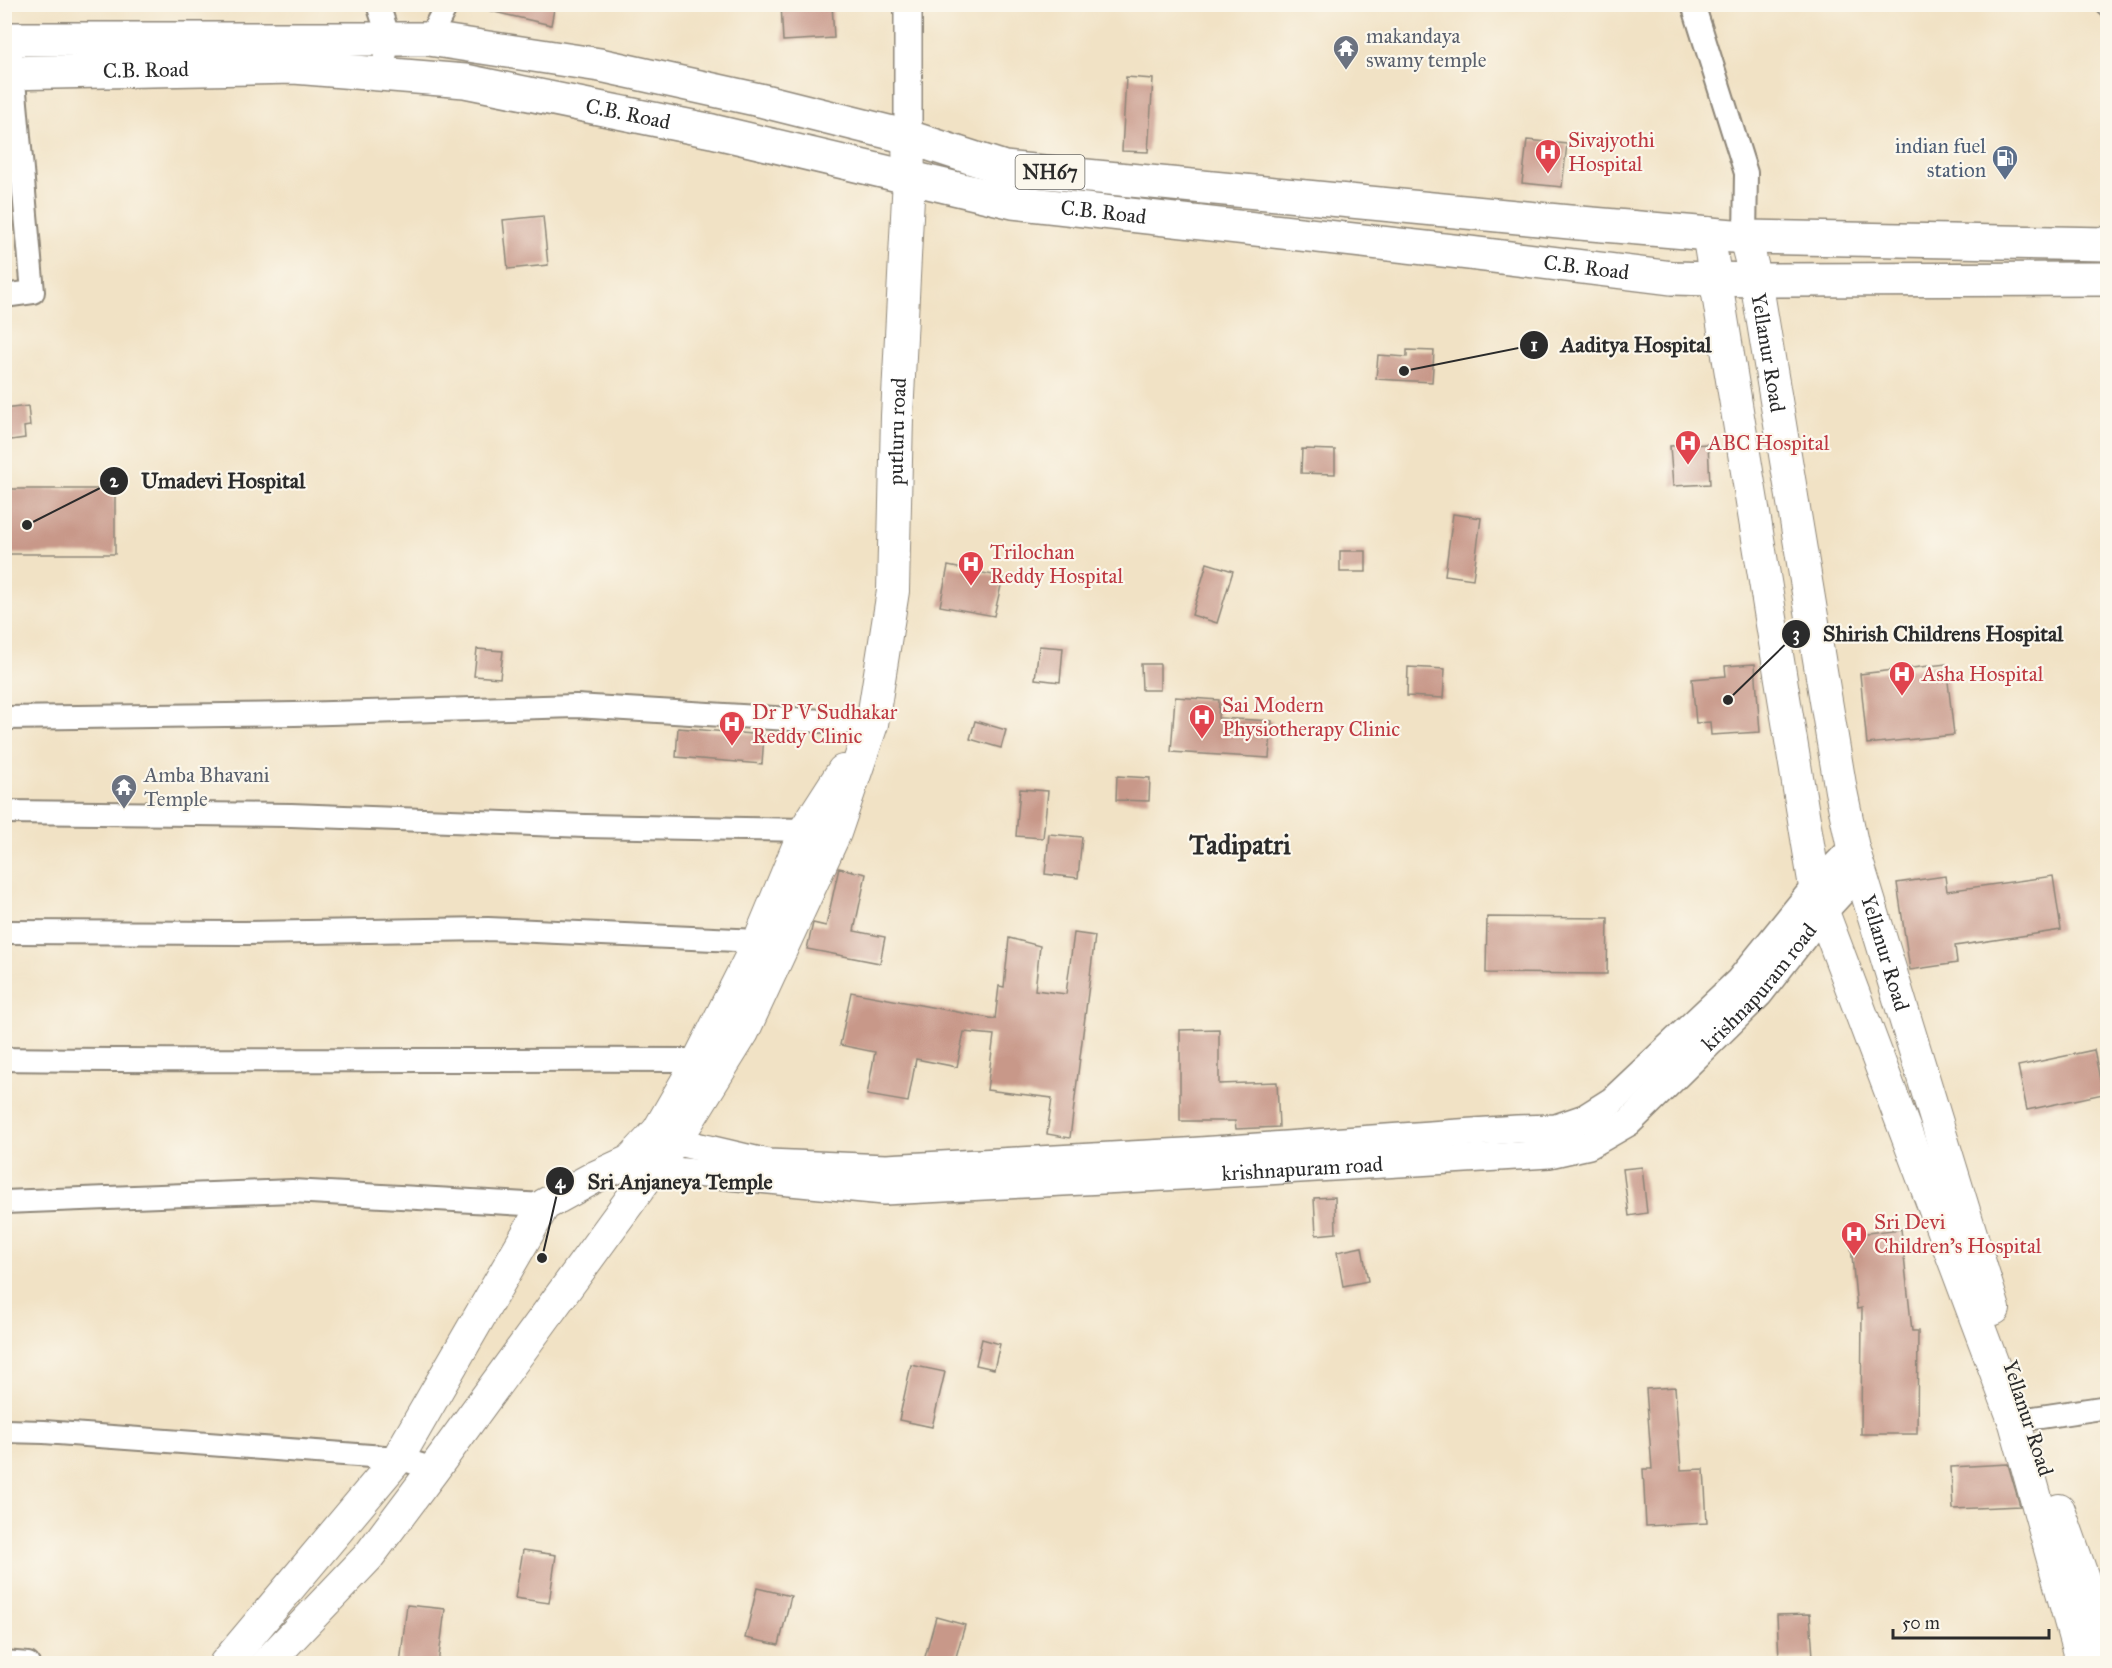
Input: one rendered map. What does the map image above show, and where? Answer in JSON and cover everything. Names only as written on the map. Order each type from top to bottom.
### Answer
[{"type":"highway","name":"NH67","points":[[8,39],[429,39],[600,65],[764,101],[908,137],[1004,168],[1745,237],[2108,244]]},
{"type":"highway","name":"C.B. Road","points":[[9,73],[294,67],[465,81],[712,130],[1013,202],[1449,250],[1672,278],[1756,280],[2108,279]]},
{"type":"main road","name":"putluru road","points":[[872,724],[893,591],[897,416],[909,177],[908,137]]},
{"type":"main road","points":[[1708,233],[1819,900],[2015,1423],[2082,1664]]},
{"type":"main road","name":"Yellanur Road","points":[[1745,237],[1756,280],[1841,790],[1856,860],[2027,1419],[2108,1649]]},
{"type":"main road","points":[[666,1136],[699,1060],[759,941],[805,830],[872,724]]},
{"type":"main road","points":[[275,1662],[368,1557],[434,1468],[642,1165],[743,1032],[835,833],[872,724]]},
{"type":"main road","points":[[232,1655],[398,1458],[544,1205],[593,1178],[642,1165]]},
{"type":"street","points":[[378,4],[389,39],[381,75]]},
{"type":"street","points":[[429,39],[447,4]]},
{"type":"street","points":[[908,4],[908,137]]},
{"type":"street","points":[[1693,4],[1746,172],[1745,237]]},
{"type":"street","points":[[4,296],[33,292],[9,73],[8,39]]},
{"type":"street","points":[[4,718],[295,714],[576,706],[872,724]]},
{"type":"street","points":[[4,812],[291,815],[585,826],[805,830]]},
{"type":"street","name":"krishnapuram road","points":[[666,1136],[768,1163],[886,1168],[1185,1152],[1556,1128],[1585,1118],[1612,1101],[1739,981],[1856,860]]},
{"type":"street","name":"krishnapuram road","points":[[642,1165],[884,1191],[1549,1154],[1589,1145],[1629,1122],[1759,994],[1819,900]]},
{"type":"street","points":[[4,932],[244,933],[488,929],[759,941]]},
{"type":"street","points":[[4,1059],[212,1062],[427,1059],[699,1060]]},
{"type":"street","points":[[4,1202],[292,1191],[544,1205]]},
{"type":"street","points":[[2027,1419],[2108,1407]]},
{"type":"street","points":[[4,1431],[398,1458],[434,1468]]},
{"type":"street","points":[[232,1655],[275,1662]]},
{"type":"street","points":[[4,1662],[28,1664]]},
{"type":"building","points":[[491,4],[555,4],[551,25],[490,11]]},
{"type":"building","points":[[781,4],[832,4],[834,38],[783,41]]},
{"type":"building","points":[[1126,77],[1153,79],[1148,152],[1122,151]]},
{"type":"building","points":[[1527,140],[1567,144],[1562,187],[1522,183]]},
{"type":"building","points":[[543,216],[548,265],[508,269],[503,220]]},
{"type":"building","points":[[1407,350],[1434,351],[1432,382],[1376,379],[1378,355],[1407,357]]},
{"type":"building","points":[[28,406],[30,426],[24,427],[25,438],[4,441],[4,409]]},
{"type":"building","points":[[1708,444],[1710,484],[1673,486],[1670,446]]},
{"type":"building","points":[[1302,449],[1335,450],[1335,474],[1301,473]]},
{"type":"building","points":[[4,489],[115,489],[115,554],[4,554]]},
{"type":"building","points":[[1453,514],[1481,518],[1473,579],[1445,575]]},
{"type":"building","points":[[1340,551],[1366,551],[1366,572],[1340,572]]},
{"type":"building","points":[[1207,563],[1233,571],[1217,623],[1192,615]]},
{"type":"building","points":[[948,566],[1003,577],[994,616],[940,606]]},
{"type":"building","points":[[1039,646],[1063,648],[1060,682],[1035,679]]},
{"type":"building","points":[[477,649],[503,651],[500,678],[474,676]]},
{"type":"building","points":[[1141,664],[1160,664],[1160,690],[1142,690]]},
{"type":"building","points":[[1755,664],[1760,732],[1711,735],[1710,722],[1696,723],[1692,679],[1726,676],[1725,666]]},
{"type":"building","points":[[1946,664],[1954,735],[1867,744],[1860,674]]},
{"type":"building","points":[[1408,667],[1445,669],[1443,698],[1407,696]]},
{"type":"building","points":[[1175,697],[1219,700],[1218,718],[1272,721],[1269,758],[1171,752]]},
{"type":"building","points":[[975,721],[1006,730],[1001,748],[970,739]]},
{"type":"building","points":[[678,728],[764,735],[762,764],[676,757]]},
{"type":"building","points":[[1117,776],[1150,778],[1149,801],[1116,800]]},
{"type":"building","points":[[1020,789],[1048,791],[1043,838],[1016,836]]},
{"type":"building","points":[[1049,834],[1082,837],[1078,878],[1045,874]]},
{"type":"building","points":[[839,868],[866,874],[854,931],[885,937],[880,963],[807,949],[813,923],[826,926]]},
{"type":"building","points":[[1945,876],[1947,891],[2053,876],[2061,930],[1955,946],[1957,963],[1910,970],[1897,883]]},
{"type":"building","points":[[1487,917],[1608,918],[1607,974],[1486,973]]},
{"type":"building","points":[[1074,933],[1095,936],[1070,1138],[1047,1134],[1052,1098],[987,1090],[994,1035],[964,1032],[957,1067],[916,1059],[908,1102],[867,1095],[875,1052],[840,1045],[851,992],[995,1019],[999,986],[1004,987],[1009,938],[1040,946],[1035,990],[1066,994]]},
{"type":"building","points":[[1219,1029],[1219,1084],[1277,1082],[1279,1127],[1236,1129],[1235,1121],[1180,1121],[1180,1030]]},
{"type":"building","points":[[2094,1050],[2103,1094],[2027,1110],[2018,1066]]},
{"type":"building","points":[[1642,1167],[1647,1213],[1629,1216],[1623,1169]]},
{"type":"building","points":[[1335,1197],[1336,1233],[1316,1235],[1314,1198]]},
{"type":"building","points":[[1901,1229],[1912,1331],[1918,1331],[1917,1434],[1861,1434],[1862,1308],[1857,1309],[1850,1235]]},
{"type":"building","points":[[1362,1247],[1368,1281],[1343,1286],[1337,1252]]},
{"type":"building","points":[[982,1339],[1000,1344],[994,1369],[976,1365]]},
{"type":"building","points":[[911,1365],[945,1372],[932,1427],[899,1420]]},
{"type":"building","points":[[1675,1387],[1681,1470],[1704,1469],[1707,1523],[1646,1526],[1643,1469],[1652,1469],[1646,1389]]},
{"type":"building","points":[[2008,1464],[2020,1506],[1953,1509],[1951,1467]]},
{"type":"building","points":[[523,1550],[556,1555],[549,1603],[515,1598]]},
{"type":"building","points":[[757,1588],[791,1596],[779,1645],[745,1638]]},
{"type":"building","points":[[407,1605],[445,1609],[438,1664],[400,1664]]},
{"type":"building","points":[[1810,1614],[1813,1657],[1779,1659],[1777,1615]]},
{"type":"building","points":[[936,1617],[965,1625],[954,1664],[923,1664]]},
{"type":"place","name":"makandaya swamy temple","points":[[1346,71]]},
{"type":"place","name":"Sivajyothi Hospital","points":[[1548,175]]},
{"type":"place","name":"indian fuel station","points":[[2005,181]]},
{"type":"place","name":"Aaditya Hospital","points":[[1404,371]]},
{"type":"place","name":"ABC Hospital","points":[[1688,466]]},
{"type":"place","name":"Umadevi Hospital","points":[[27,525]]},
{"type":"place","name":"Trilochan Reddy Hospital","points":[[971,587]]},
{"type":"place","name":"Asha Hospital","points":[[1902,697]]},
{"type":"place","name":"Shirish Childrens Hospital","points":[[1728,700]]},
{"type":"place","name":"Sai Modern Physiotherapy Clinic","points":[[1202,740]]},
{"type":"place","name":"Dr P V Sudhakar Reddy Clinic","points":[[732,747]]},
{"type":"place","name":"Amba Bhavani Temple","points":[[124,810]]},
{"type":"place","name":"Sri Devi Children's Hospital","points":[[1854,1257]]},
{"type":"place","name":"Sri Anjaneya Temple","points":[[542,1258]]},
{"type":"district","name":"Tadipatri","points":[[1240,845]]}]
